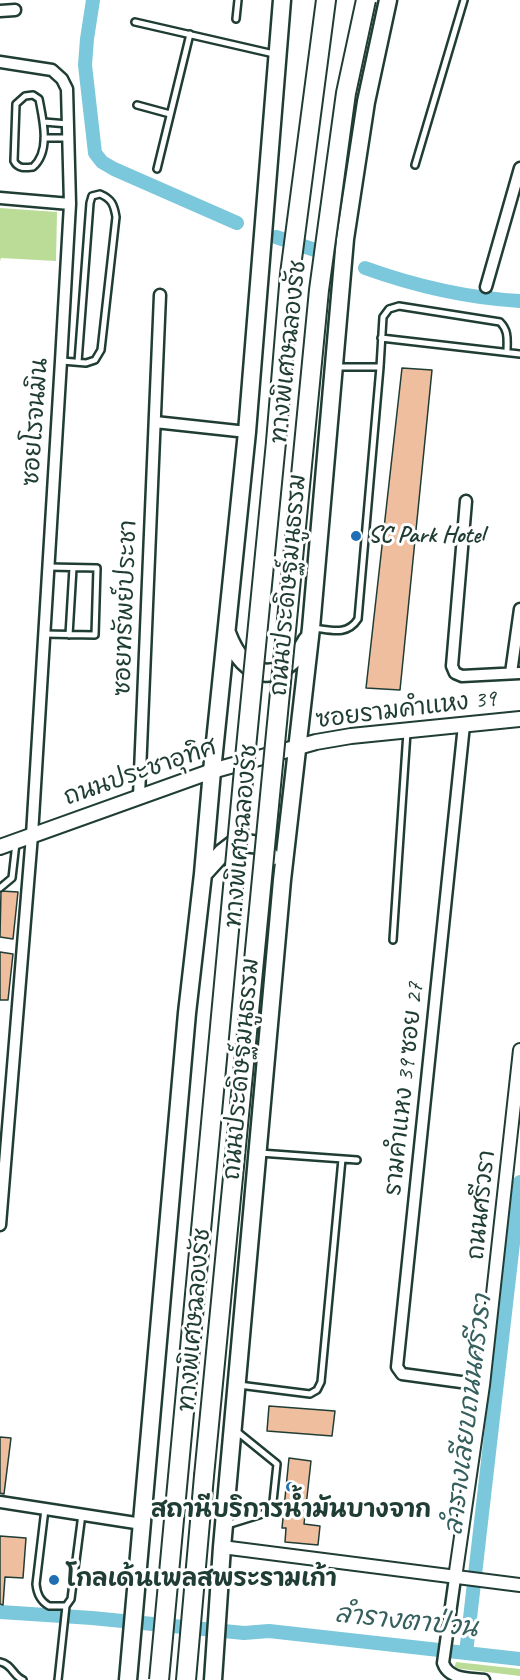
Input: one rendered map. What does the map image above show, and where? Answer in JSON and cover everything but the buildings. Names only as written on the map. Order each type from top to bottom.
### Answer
[{"type":"highway","name":"ทางพิเศษฉลองรัช","points":[[186,1680],[319,290],[346,93],[366,0]]},
{"type":"highway","name":"ทางพิเศษฉลองรัช","points":[[159,1680],[290,274],[324,5]]},
{"type":"main road","points":[[128,1680],[187,1013],[247,432],[282,0]]},
{"type":"main road","name":"ถนนประดิษฐ์มนูธรรม","points":[[213,1680],[222,1547],[282,880],[311,631],[345,239],[354,167],[388,0]]},
{"type":"main road","points":[[226,630],[237,655],[245,664],[269,674],[288,665],[296,658],[311,631]]},
{"type":"main road","name":"ซอยรามคำแหง 39","points":[[297,747],[332,739],[520,719]]},
{"type":"main road","name":"ถนนประชาอุทิศ","points":[[0,847],[212,771],[297,747]]},
{"type":"main road","points":[[203,874],[223,852],[236,842],[260,845],[277,862],[282,880]]},
{"type":"street","points":[[0,11],[15,10]]},
{"type":"street","name":"ซอยโรจนมิน","points":[[0,62],[52,70],[62,79],[67,89],[70,204],[32,835],[0,1225]]},
{"type":"street","points":[[486,287],[520,168]]},
{"type":"street","points":[[0,198],[70,204]]},
{"type":"street","name":"ซอยทรัพย์ประชา","points":[[139,796],[160,295]]},
{"type":"street","points":[[155,422],[247,432]]},
{"type":"street","points":[[466,501],[452,666],[455,673],[462,676],[516,673],[520,609]]},
{"type":"street","name":"รามคำแหง 39 ซอย 27","points":[[464,725],[397,1367],[402,1374],[483,1385]]},
{"type":"street","name":"ถนนศรีวรา","points":[[460,1578],[520,1050]]},
{"type":"street","points":[[0,1502],[142,1524]]},
{"type":"street","points":[[222,1547],[520,1585]]},
{"type":"street","points":[[460,1578],[443,1652],[443,1663],[448,1673],[455,1677],[484,1680]]},
{"type":"lane","points":[[236,19],[238,0]]},
{"type":"lane","points":[[415,165],[464,0]]},
{"type":"lane","points":[[135,22],[278,55]]},
{"type":"lane","points":[[157,169],[190,34]]},
{"type":"lane","points":[[33,95],[39,99],[44,122],[41,160],[33,167],[23,168],[16,164],[13,153],[16,104],[19,100],[33,95]]},
{"type":"lane","points":[[137,105],[170,114]]},
{"type":"lane","points":[[44,122],[68,124]]},
{"type":"lane","points":[[44,138],[68,138]]},
{"type":"lane","points":[[61,361],[86,363],[95,360],[101,350],[116,217],[114,204],[109,197],[100,194],[92,196],[90,203],[78,362]]},
{"type":"lane","points":[[311,631],[342,631],[352,628],[358,619],[383,317],[389,309],[399,306],[500,322],[507,334],[507,352]]},
{"type":"lane","points":[[381,338],[520,354]]},
{"type":"lane","points":[[333,367],[380,367]]},
{"type":"lane","points":[[44,634],[95,635],[97,568],[48,567]]},
{"type":"lane","points":[[69,635],[73,568]]},
{"type":"lane","points":[[393,940],[407,730]]},
{"type":"lane","points":[[0,888],[12,878],[16,841]]},
{"type":"lane","points":[[259,1153],[357,1160]]},
{"type":"lane","points":[[238,1385],[310,1394],[317,1390],[321,1382],[342,1159]]},
{"type":"lane","points":[[225,1526],[269,1513],[274,1508],[277,1462],[234,1429]]},
{"type":"lane","points":[[45,1509],[36,1592],[42,1603],[49,1606],[66,1606]]},
{"type":"lane","points":[[58,1680],[66,1606],[73,1593],[82,1514]]},
{"type":"lane","points":[[0,1662],[12,1668],[23,1680]]},
{"type":"green space","points":[[0,208],[57,212],[56,261],[1,258],[0,261]]},
{"type":"green space","points":[[456,1662],[520,1669],[520,1676],[454,1668]]},
{"type":"waterway","points":[[93,0],[85,65],[95,153],[102,162],[114,169],[237,223]]},
{"type":"waterway","points":[[276,237],[330,255]]},
{"type":"waterway","points":[[365,268],[441,290],[520,301]]},
{"type":"waterway","name":"ลำรางเลียบถนนศรีวรา","points":[[466,1653],[520,1182]]},
{"type":"waterway","name":"ลำรางตาป่วน","points":[[0,1612],[92,1618],[244,1633],[269,1631],[520,1659]]},
{"type":"place","name":"SC Park Hotel","points":[[356,536]]},
{"type":"place","name":"สถานีบริการน้ำมันบางจาก","points":[[291,1487]]},
{"type":"place","name":"โกลเด้นเพลสพระรามเก้า","points":[[54,1580]]}]
